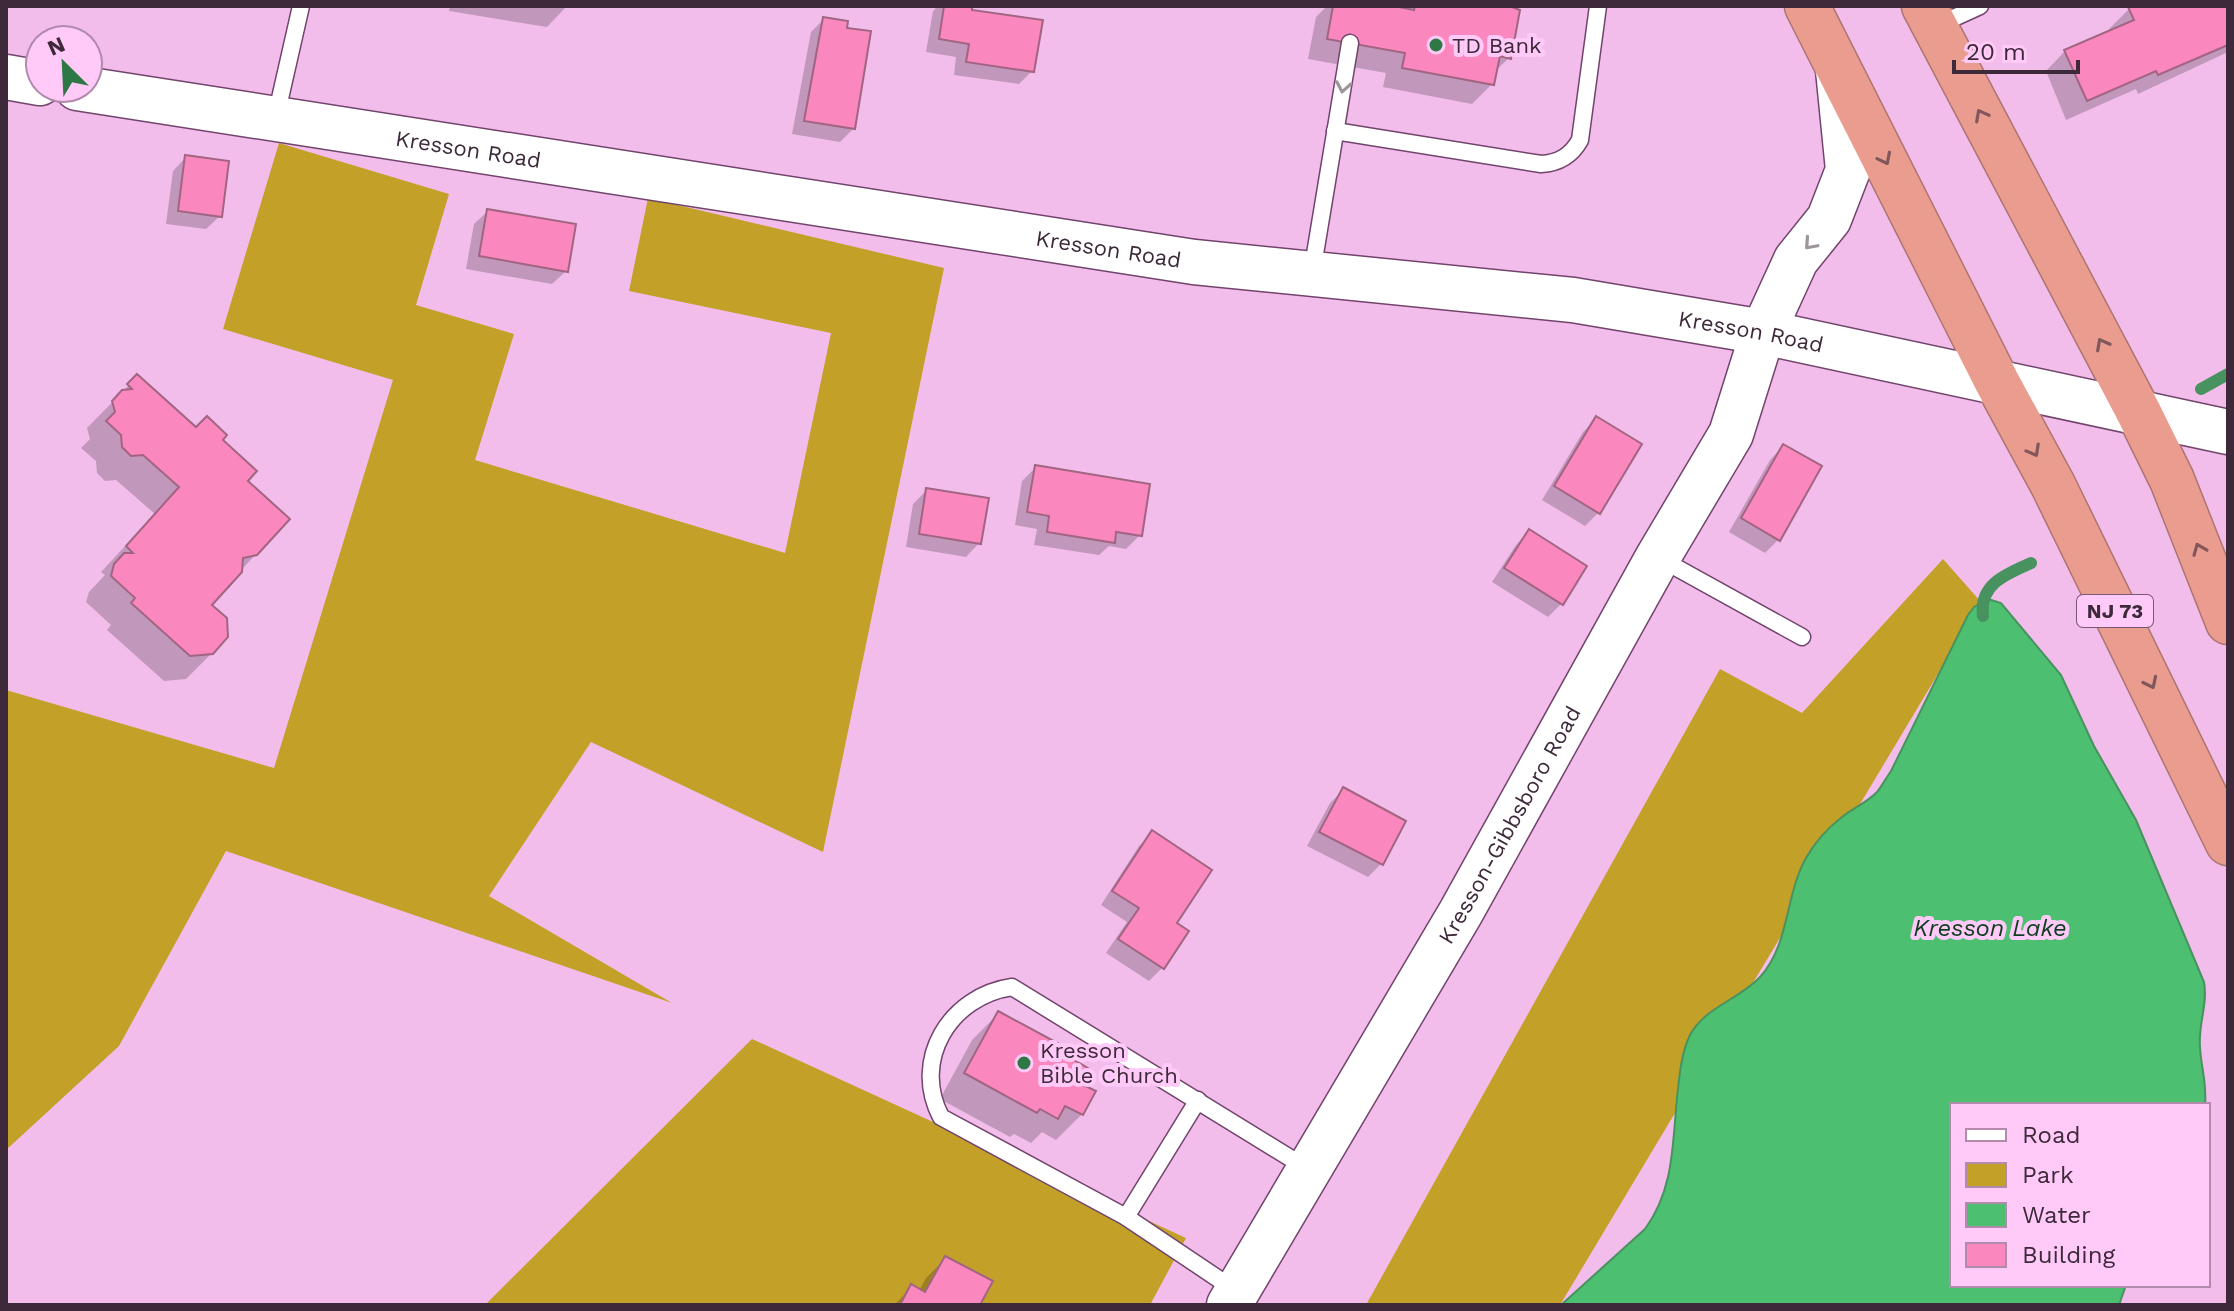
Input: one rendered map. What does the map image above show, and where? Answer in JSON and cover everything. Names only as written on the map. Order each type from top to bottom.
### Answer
[{"type":"highway","name":"NJ 73","points":[[1807,6],[1997,382],[2053,485],[2228,843]]},
{"type":"highway","points":[[1929,16],[2139,413],[2172,480],[2228,622]]},
{"type":"main road","name":"Kresson-Gibbsboro Road","points":[[1233,1298],[1461,912],[1658,557],[1731,434],[1763,332],[1796,260],[1829,219],[1848,170],[1838,65]]},
{"type":"main road","name":"Kresson Road","points":[[104,92],[1194,262],[1573,300],[1763,332],[2228,432]]},
{"type":"lane","points":[[276,118],[301,6]]},
{"type":"lane","points":[[1335,131],[1541,164],[1561,160],[1580,140],[1598,6]]},
{"type":"lane","points":[[1929,16],[1980,6]]},
{"type":"lane","points":[[1311,273],[1350,43]]},
{"type":"lane","points":[[1658,557],[1802,637]]},
{"type":"lane","points":[[1233,1298],[1126,1217],[941,1117],[933,1096],[930,1074],[934,1051],[943,1030],[969,1002],[989,992],[1012,987],[1309,1169]]},
{"type":"lane","points":[[1126,1217],[1198,1100]]},
{"type":"green space","points":[[279,143],[449,194],[416,305],[514,334],[475,460],[785,553],[831,333],[629,291],[648,198],[944,268],[823,852],[591,742],[489,896],[672,1003],[226,851],[119,1046],[6,1150],[6,690],[274,768],[393,380],[223,329]]},
{"type":"green space","points":[[1943,559],[1981,602],[1560,1305],[1366,1305],[1720,669],[1802,713]]},
{"type":"green space","points":[[752,1039],[1186,1238],[1150,1305],[485,1305]]},
{"type":"water","name":"Kresson Lake","points":[[1988,599],[2001,603],[2061,675],[2094,746],[2136,820],[2204,982],[2200,1039],[2205,1103],[1950,1103],[1950,1287],[2125,1287],[2119,1305],[1561,1305],[1645,1229],[1655,1213],[1671,1162],[1681,1068],[1690,1035],[1704,1017],[1752,985],[1770,964],[1806,858],[1832,825],[1881,787],[1974,607]]},
{"type":"building","points":[[944,6],[972,6],[972,10],[1043,20],[1034,72],[966,62],[969,44],[939,39]]},
{"type":"building","name":"TD Bank","points":[[1333,6],[1394,6],[1414,10],[1415,6],[1509,6],[1520,10],[1511,59],[1500,56],[1494,85],[1402,68],[1405,53],[1327,39]]},
{"type":"building","points":[[2130,6],[2228,6],[2228,45],[2158,75],[2156,71],[2087,101],[2064,50],[2134,20]]},
{"type":"building","points":[[823,17],[848,21],[847,28],[871,31],[855,129],[804,121]]},
{"type":"building","points":[[185,155],[229,161],[222,217],[178,211]]},
{"type":"building","points":[[487,209],[576,224],[568,272],[479,256]]},
{"type":"building","points":[[137,374],[196,427],[207,416],[227,435],[223,440],[257,471],[248,481],[290,519],[257,555],[243,558],[242,572],[212,605],[227,618],[228,637],[213,654],[190,656],[131,603],[135,598],[111,576],[114,564],[124,553],[133,553],[126,546],[179,487],[143,455],[131,456],[122,447],[121,435],[106,421],[115,412],[112,401],[122,390],[132,389],[127,384]]},
{"type":"building","points":[[1596,416],[1642,444],[1600,514],[1554,486]]},
{"type":"building","points":[[1783,444],[1822,466],[1780,541],[1741,518]]},
{"type":"building","points":[[1035,465],[1150,484],[1142,536],[1116,532],[1115,543],[1047,532],[1049,516],[1027,512]]},
{"type":"building","points":[[926,488],[989,498],[981,544],[919,534]]},
{"type":"building","points":[[1529,529],[1587,566],[1563,605],[1504,568]]},
{"type":"building","points":[[1343,787],[1406,821],[1383,865],[1319,832]]},
{"type":"building","points":[[1152,830],[1212,870],[1177,923],[1189,931],[1164,969],[1118,939],[1139,908],[1112,891]]},
{"type":"building","name":"Kresson Bible Church","points":[[998,1011],[1074,1052],[1071,1058],[1088,1068],[1079,1083],[1096,1091],[1083,1115],[1065,1106],[1058,1119],[1040,1109],[1037,1113],[964,1073]]},
{"type":"building","points":[[945,1256],[993,1281],[980,1305],[900,1305],[911,1284],[925,1292]]},
{"type":"waterway","points":[[2201,389],[2228,374]]},
{"type":"waterway","points":[[1983,616],[1985,596],[1990,588],[2004,576],[2031,563]]},
{"type":"place","name":"TD Bank","points":[[1436,45]]},
{"type":"place","name":"Kresson Bible Church","points":[[1024,1063]]}]
